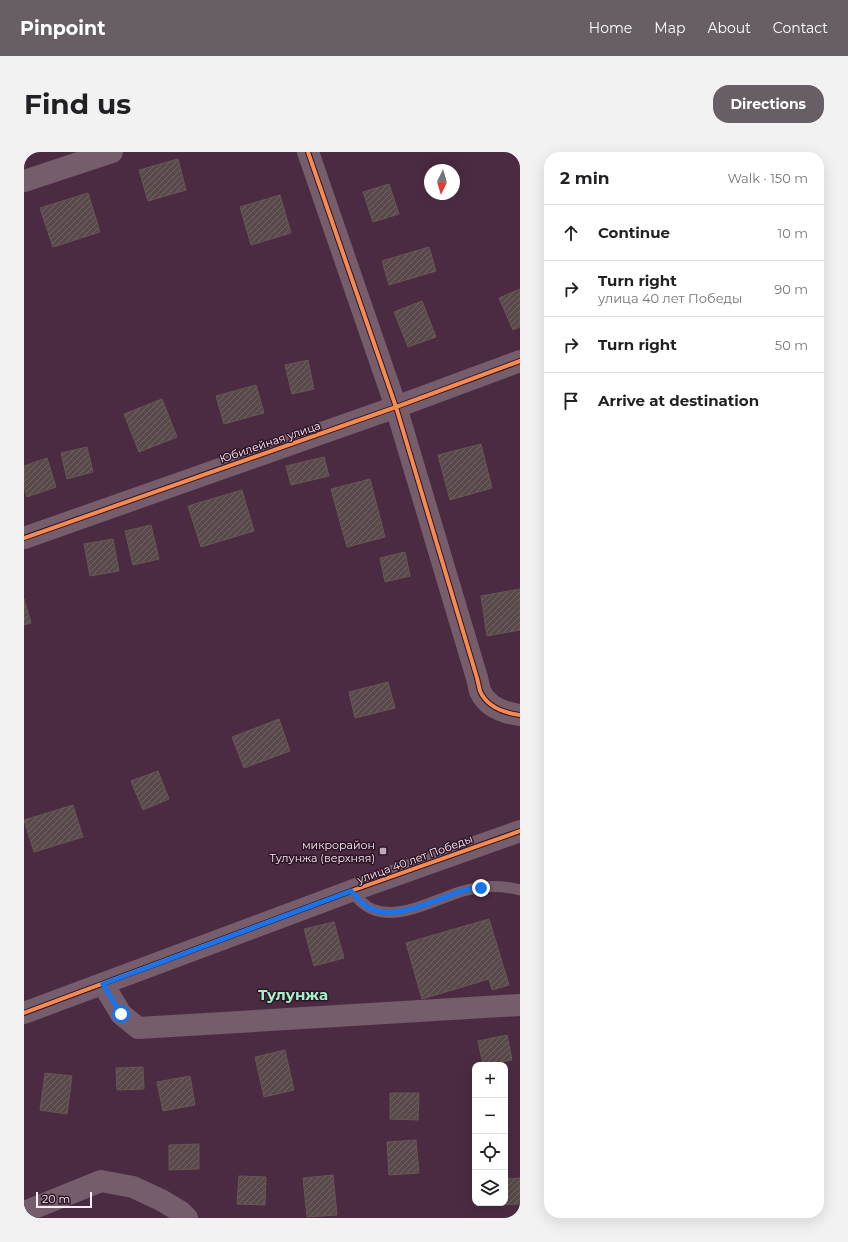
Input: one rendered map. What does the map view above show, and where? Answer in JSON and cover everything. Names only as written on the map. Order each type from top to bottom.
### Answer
[{"type":"street","points":[[24,181],[112,152]]},
{"type":"street","points":[[308,152],[396,407],[480,692],[491,706],[508,713],[520,715]]},
{"type":"street","name":"Юбилейная улица","points":[[24,538],[396,407],[520,361]]},
{"type":"street","name":"улица 40 лет Победы","points":[[24,1013],[351,891],[520,831]]},
{"type":"street","points":[[103,984],[121,1014],[138,1028],[520,1005]]},
{"type":"street","points":[[24,1212],[101,1181],[133,1187],[161,1200],[181,1212],[187,1218]]},
{"type":"lane","points":[[351,891],[370,909],[382,912],[396,912],[429,903],[463,891],[495,886],[520,890]]},
{"type":"building","points":[[178,159],[186,190],[148,201],[139,170]]},
{"type":"building","points":[[389,184],[399,214],[373,222],[363,192]]},
{"type":"building","points":[[88,193],[100,232],[53,247],[40,208]]},
{"type":"building","points":[[280,195],[291,233],[251,245],[240,207]]},
{"type":"building","points":[[429,247],[436,271],[389,285],[382,261]]},
{"type":"building","points":[[520,289],[520,327],[513,330],[499,298]]},
{"type":"building","points":[[422,301],[436,337],[408,347],[394,312]]},
{"type":"building","points":[[308,360],[314,389],[292,394],[285,365]]},
{"type":"building","points":[[256,385],[264,413],[224,424],[216,396]]},
{"type":"building","points":[[162,399],[177,437],[139,452],[124,414]]},
{"type":"building","points":[[481,444],[492,488],[450,500],[438,455]]},
{"type":"building","points":[[87,447],[93,472],[67,479],[61,453]]},
{"type":"building","points":[[324,457],[329,476],[291,485],[286,466]]},
{"type":"building","points":[[47,458],[56,487],[27,497],[24,487],[24,466]]},
{"type":"building","points":[[370,479],[385,537],[347,547],[331,489]]},
{"type":"building","points":[[242,490],[254,531],[201,547],[188,506]]},
{"type":"building","points":[[151,525],[159,559],[133,565],[125,531]]},
{"type":"building","points":[[113,539],[119,571],[90,576],[84,544]]},
{"type":"building","points":[[405,552],[410,576],[385,582],[380,558]]},
{"type":"building","points":[[520,589],[520,630],[487,636],[481,596]]},
{"type":"building","points":[[24,599],[31,623],[24,625]]},
{"type":"building","points":[[388,682],[395,708],[355,718],[349,692]]},
{"type":"building","points":[[279,719],[290,751],[244,768],[232,737]]},
{"type":"building","points":[[158,771],[169,799],[143,810],[131,781]]},
{"type":"building","points":[[73,805],[83,837],[34,852],[24,820]]},
{"type":"building","points":[[489,919],[509,985],[492,990],[489,979],[422,999],[406,943]]},
{"type":"building","points":[[334,922],[344,958],[314,966],[304,929]]},
{"type":"building","points":[[507,1035],[512,1060],[500,1062],[482,1062],[478,1041]]},
{"type":"building","points":[[285,1050],[294,1090],[264,1097],[255,1057]]},
{"type":"building","points":[[143,1067],[144,1089],[117,1090],[116,1068]]},
{"type":"building","points":[[45,1073],[72,1076],[67,1114],[40,1110]]},
{"type":"building","points":[[190,1076],[195,1105],[163,1111],[157,1082]]},
{"type":"building","points":[[390,1093],[419,1093],[418,1120],[390,1119]]},
{"type":"building","points":[[416,1140],[419,1173],[389,1175],[387,1142]]},
{"type":"building","points":[[199,1144],[199,1169],[169,1170],[169,1145]]},
{"type":"building","points":[[333,1175],[337,1215],[307,1217],[303,1178]]},
{"type":"building","points":[[239,1176],[266,1177],[265,1205],[237,1204]]},
{"type":"building","points":[[520,1178],[520,1204],[508,1205],[508,1179]]},
{"type":"cycle path","points":[[308,152],[396,407],[480,691],[483,697],[492,705],[508,713],[520,715]]},
{"type":"cycle path","points":[[24,538],[396,407],[520,361]]},
{"type":"cycle path","points":[[24,1013],[351,891],[520,831]]},
{"type":"place","name":"микрорайон Тулунжа (верхняя)","points":[[383,851]]},
{"type":"district","name":"Тулунжа","points":[[293,994]]},
{"type":"route","points":[[121,1014],[103,984],[351,891],[370,909],[382,912],[396,912],[429,903],[463,891],[481,888]]}]
